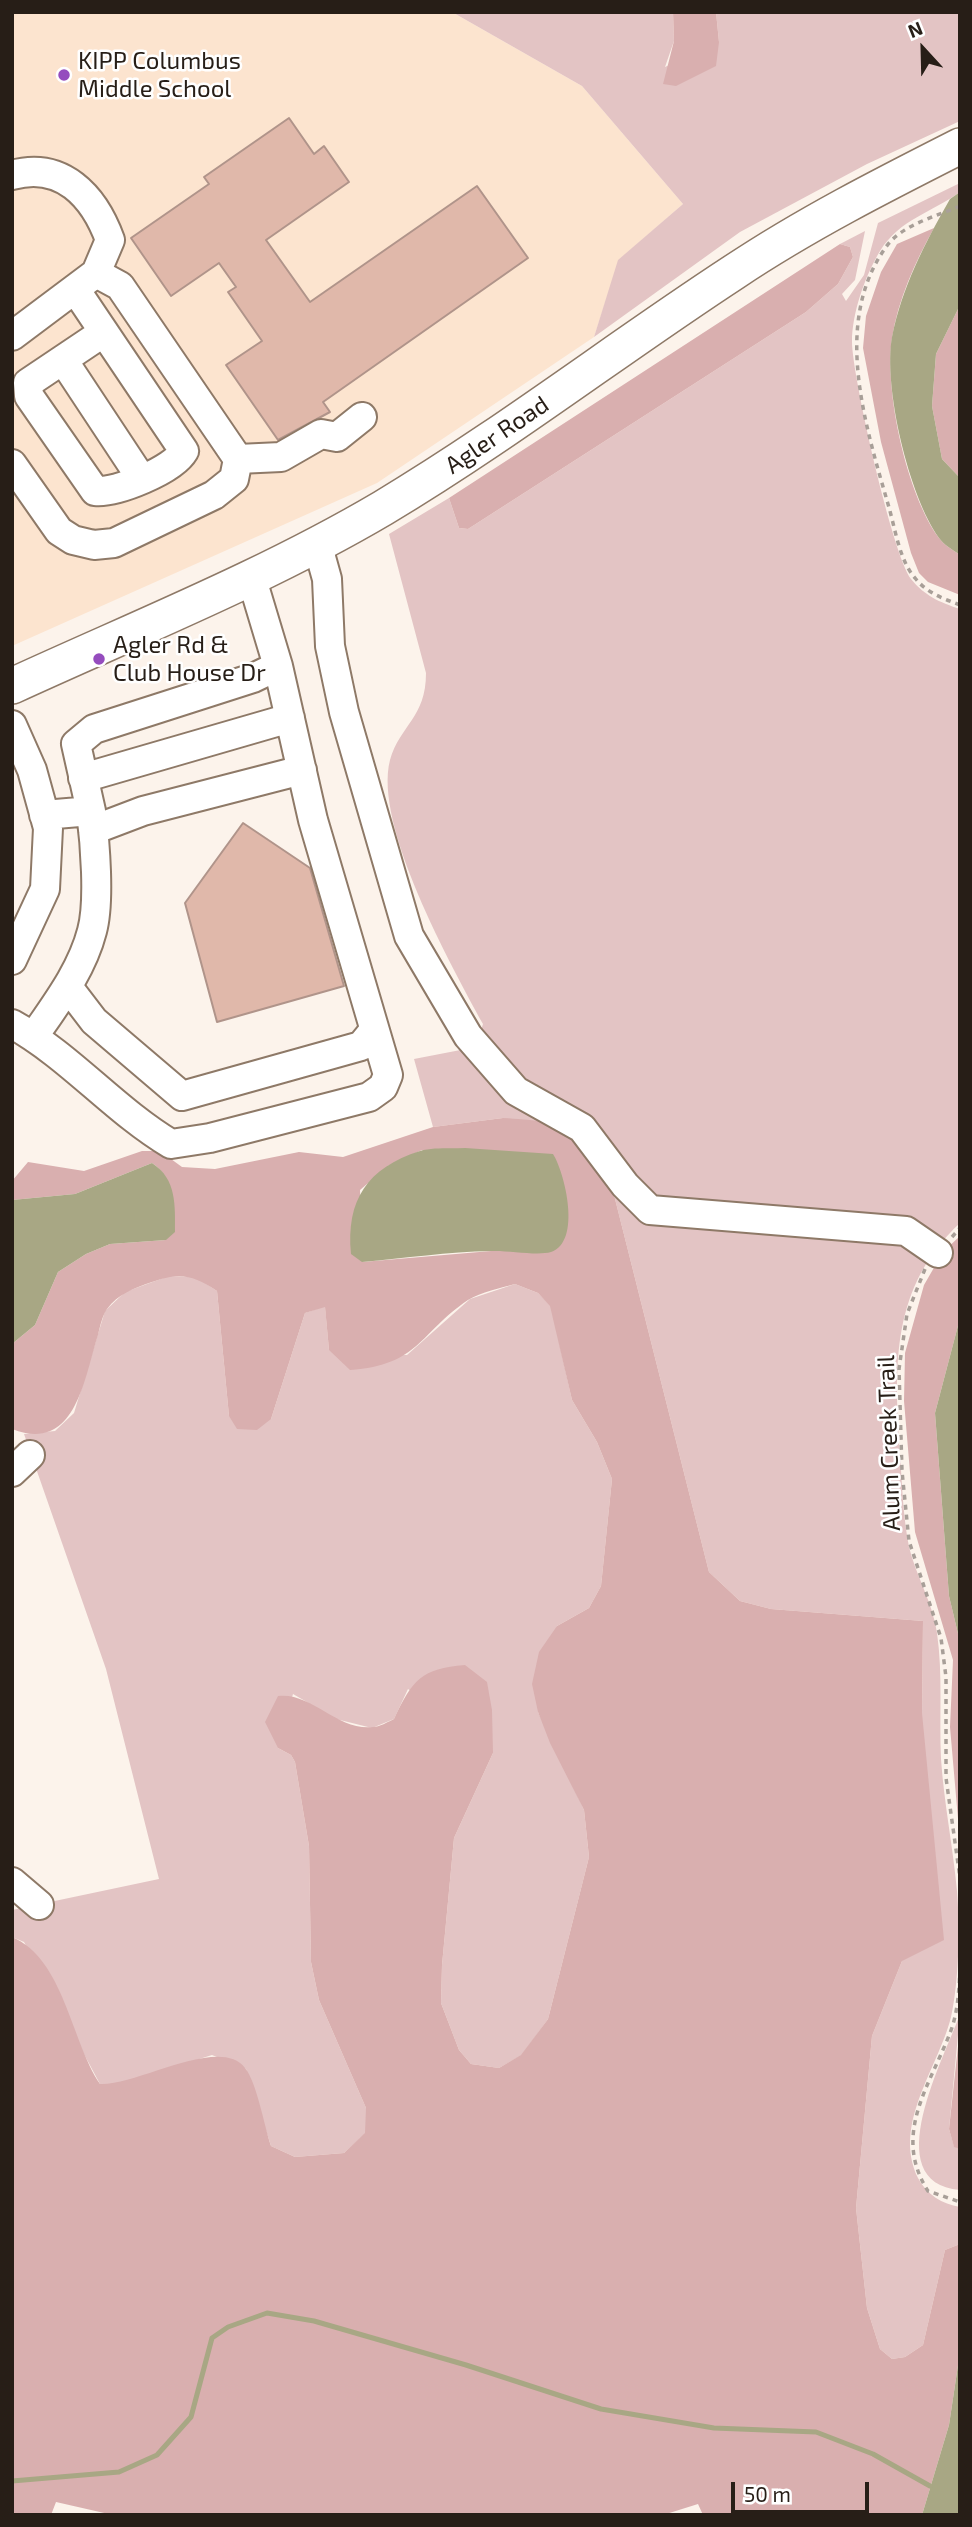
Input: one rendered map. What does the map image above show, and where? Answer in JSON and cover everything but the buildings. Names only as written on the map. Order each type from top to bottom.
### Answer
[{"type":"main road","name":"Agler Road","points":[[12,686],[251,576],[381,509],[473,453],[736,270],[960,146]]},
{"type":"street","points":[[12,175],[30,170],[49,173],[70,181],[87,195],[103,218],[110,240],[85,281],[12,335]]},
{"type":"street","points":[[85,281],[104,332],[184,451],[178,462],[110,492],[95,491],[29,396],[28,383],[104,332]]},
{"type":"street","points":[[12,464],[59,531],[73,540],[94,545],[114,543],[214,495],[234,479],[238,459],[120,286],[85,281]]},
{"type":"street","points":[[63,360],[141,478]]},
{"type":"street","points":[[238,459],[281,457],[321,435],[337,437],[362,417]]},
{"type":"street","points":[[317,543],[327,579],[330,646],[344,712],[409,936],[476,1045],[516,1091],[582,1128],[625,1185],[650,1210],[906,1231],[938,1254]]},
{"type":"street","points":[[251,576],[278,666],[313,820],[388,1075],[383,1087],[369,1097],[210,1138],[171,1144],[148,1130],[23,1030],[68,987],[92,930],[96,850],[76,744],[94,729],[253,678],[278,666]]},
{"type":"street","points":[[83,778],[290,718]]},
{"type":"street","points":[[12,725],[32,770],[48,828],[45,889],[12,960]]},
{"type":"street","points":[[44,814],[92,820],[143,811],[302,770]]},
{"type":"street","points":[[68,987],[94,1021],[182,1096],[361,1046],[374,1030]]},
{"type":"street","points":[[12,1882],[39,1905]]},
{"type":"path","points":[[960,206],[909,229],[886,247],[869,281],[858,316],[856,354],[870,440],[901,550],[913,577],[931,594],[960,605]]},
{"type":"path","name":"Alum Creek Trail","points":[[960,1228],[924,1270],[907,1314],[899,1381],[902,1471],[909,1541],[941,1638],[946,1677],[946,1778],[960,1878]]},
{"type":"path","points":[[958,2202],[928,2191],[912,2158],[916,2116],[951,2030],[960,1968]]},
{"type":"shaded area","points":[[12,12],[452,12],[582,86],[683,204],[619,260],[594,337],[377,483],[12,646]]},
{"type":"shaded area","points":[[452,12],[673,12],[674,41],[665,67],[719,42],[716,12],[960,12],[960,121],[867,164],[740,232],[594,337],[618,260],[683,204],[582,86]]},
{"type":"shaded area","points":[[673,12],[716,12],[719,42],[716,66],[676,86],[663,84],[674,41]]},
{"type":"shaded area","points":[[960,183],[960,192],[906,224],[880,251],[860,295],[852,342],[875,465],[903,564],[911,579],[927,594],[960,609],[960,1223],[937,1248],[909,1301],[898,1358],[897,1389],[907,1535],[912,1558],[932,1611],[939,1649],[941,1759],[957,1891],[958,1921],[954,2003],[945,2037],[914,2117],[910,2137],[911,2158],[918,2178],[930,2194],[947,2204],[960,2207],[960,2244],[945,2250],[923,2345],[905,2357],[892,2359],[880,2349],[867,2308],[856,2208],[872,2036],[902,1961],[922,1713],[923,1621],[771,1609],[740,1601],[709,1572],[609,1175],[503,1118],[433,1127],[414,1059],[476,1047],[483,1024],[418,894],[393,820],[388,788],[390,760],[394,748],[422,701],[426,673],[389,534],[449,498],[459,528],[468,529],[806,312],[838,284],[853,257],[850,247],[840,244],[865,231],[855,280],[842,294],[846,301],[864,275],[878,223]]},
{"type":"shaded area","points":[[960,192],[960,305],[936,354],[932,406],[942,459],[960,478],[960,555],[939,538],[918,496],[901,441],[891,384],[890,358],[896,319],[915,266],[950,199]]},
{"type":"shaded area","points":[[934,228],[914,268],[898,310],[892,338],[891,386],[901,442],[917,496],[939,538],[960,555],[960,595],[928,582],[919,573],[911,553],[881,442],[863,348],[866,316],[881,272],[897,244]]},
{"type":"shaded area","points":[[840,244],[850,247],[853,257],[838,284],[806,312],[468,529],[459,528],[449,498]]},
{"type":"shaded area","points":[[960,305],[960,478],[942,459],[932,406],[936,354]]},
{"type":"shaded area","points":[[503,1118],[540,1121],[566,1128],[587,1144],[598,1157],[609,1175],[709,1572],[740,1601],[771,1609],[923,1621],[922,1713],[944,1940],[902,1961],[872,2036],[856,2208],[867,2308],[880,2349],[892,2359],[905,2357],[923,2345],[945,2250],[960,2244],[960,2352],[949,2425],[922,2515],[703,2515],[698,2504],[663,2515],[113,2515],[56,2502],[51,2515],[12,2515],[12,1937],[30,1948],[44,1963],[65,2003],[81,2046],[100,2084],[116,2083],[198,2059],[233,2059],[245,2068],[253,2084],[271,2146],[295,2157],[344,2153],[365,2133],[366,2108],[319,2000],[311,1962],[309,1846],[295,1762],[291,1755],[278,1748],[265,1722],[278,1696],[290,1696],[348,1723],[360,1727],[378,1726],[394,1719],[407,1694],[420,1678],[438,1670],[465,1665],[487,1682],[492,1710],[493,1753],[454,1838],[441,2003],[459,2050],[471,2064],[499,2068],[521,2055],[548,2019],[589,1857],[584,1810],[550,1743],[538,1712],[532,1684],[539,1652],[557,1626],[589,1608],[601,1586],[612,1479],[597,1442],[572,1400],[550,1306],[538,1293],[515,1284],[468,1300],[417,1346],[391,1362],[373,1367],[350,1370],[329,1350],[325,1307],[305,1313],[271,1419],[257,1430],[237,1429],[229,1416],[217,1291],[193,1278],[179,1276],[162,1279],[127,1292],[107,1309],[82,1390],[64,1422],[50,1431],[33,1434],[12,1429],[12,1344],[35,1325],[58,1272],[86,1254],[110,1244],[166,1240],[169,1197],[165,1178],[152,1163],[75,1194],[12,1200],[12,1181],[28,1162],[84,1171],[142,1151],[160,1151],[182,1167],[215,1169],[299,1152],[343,1157],[433,1127]],"holes":[[[422,1150],[551,1251],[491,1251],[362,1262],[360,1190],[388,1166]]]},
{"type":"shaded area","points":[[465,1148],[553,1154],[562,1176],[568,1206],[566,1235],[560,1246],[545,1253],[475,1252],[362,1262],[351,1254],[352,1218],[357,1202],[374,1177],[386,1167],[420,1151]]},
{"type":"shaded area","points":[[152,1163],[166,1177],[173,1194],[175,1232],[166,1240],[110,1244],[86,1254],[58,1272],[35,1325],[12,1344],[12,1200],[75,1194]]},
{"type":"shaded area","points":[[960,1236],[960,1318],[935,1413],[949,1596],[960,1642],[960,1842],[950,1727],[953,1660],[915,1532],[904,1401],[905,1353],[924,1285],[943,1252]]},
{"type":"shaded area","points":[[169,1276],[196,1277],[217,1291],[229,1416],[271,1419],[305,1313],[325,1306],[329,1350],[407,1355],[470,1299],[515,1284],[538,1293],[551,1306],[572,1400],[597,1442],[612,1479],[601,1586],[589,1608],[557,1626],[538,1712],[584,1810],[589,1857],[548,2019],[522,2055],[499,2068],[471,2064],[459,2050],[441,2003],[454,1838],[493,1753],[408,1689],[394,1719],[372,1728],[336,1719],[293,1694],[278,1748],[291,1755],[295,1762],[309,1846],[311,1962],[319,2000],[366,2108],[366,2133],[344,2153],[295,2157],[271,2146],[246,2069],[212,2055],[117,2085],[100,2084],[24,1942],[12,1937],[12,1910],[159,1879],[106,1669],[24,1434],[55,1431],[74,1413],[105,1311],[125,1292]]},
{"type":"shaded area","points":[[960,1318],[960,1642],[949,1596],[935,1413]]},
{"type":"shaded area","points":[[960,2014],[949,2129],[954,2146],[960,2149],[960,2190],[935,2182],[922,2166],[919,2143],[931,2087]]},
{"type":"shaded area","points":[[960,2028],[960,2149],[954,2147],[949,2129]]},
{"type":"shaded area","points":[[960,2352],[960,2515],[922,2515],[949,2425]]},
{"type":"waterway","points":[[12,2481],[119,2472],[157,2455],[191,2417],[212,2338],[228,2327],[267,2313],[314,2321],[466,2365],[601,2409],[714,2428],[816,2432],[873,2454],[930,2486]]},
{"type":"place","name":"KIPP Columbus Middle School","points":[[64,75]]},
{"type":"place","name":"Agler Rd & Club House Dr","points":[[99,659]]}]
